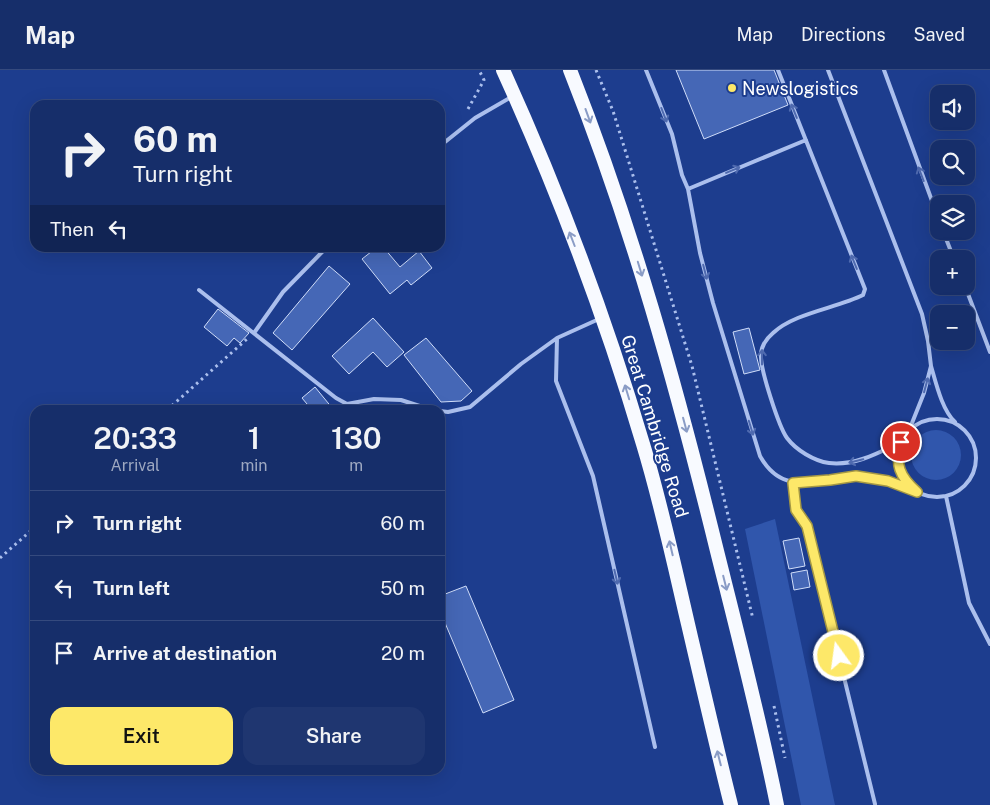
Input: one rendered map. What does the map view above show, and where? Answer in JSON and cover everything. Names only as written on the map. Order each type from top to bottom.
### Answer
[{"type":"highway","name":"Great Cambridge Road","points":[[503,70],[580,259],[630,401],[661,508],[731,805]]},
{"type":"highway","name":"Great Cambridge Road","points":[[570,70],[631,242],[679,402],[757,712],[776,805]]},
{"type":"lane","points":[[646,70],[672,134],[682,175],[688,189],[700,252],[713,303],[760,456],[766,467],[778,478],[793,483],[856,476],[888,481],[931,496],[946,496],[967,483],[973,472],[976,460],[974,447],[969,436],[951,418],[941,398],[931,366],[922,314],[828,70]]},
{"type":"lane","points":[[778,70],[865,289],[863,295],[816,311],[783,325],[772,333],[763,345],[761,357],[763,371],[781,429],[796,448],[818,460],[829,463],[847,463],[861,460],[901,442]]},
{"type":"lane","points":[[884,70],[930,195]]},
{"type":"lane","points":[[445,142],[475,118],[514,95]]},
{"type":"lane","points":[[688,189],[806,140]]},
{"type":"lane","points":[[254,333],[283,292],[322,252]]},
{"type":"lane","points":[[199,290],[336,398],[347,404],[374,399],[401,400],[416,405]]},
{"type":"lane","points":[[968,295],[990,352]]},
{"type":"lane","points":[[445,412],[470,407],[521,364],[558,338],[602,318]]},
{"type":"lane","points":[[558,338],[556,380],[593,476],[655,747]]},
{"type":"lane","points":[[917,492],[906,483],[899,470],[898,456],[901,442],[909,430],[924,393],[931,366]]},
{"type":"lane","points":[[909,430],[920,422],[934,419],[948,421],[961,427]]},
{"type":"lane","points":[[793,483],[796,510],[807,526],[875,804]]},
{"type":"lane","points":[[946,496],[969,603],[990,644]]},
{"type":"path","points":[[455,134],[451,128],[464,116],[484,80],[479,70]]},
{"type":"path","points":[[173,405],[254,333]]},
{"type":"path","points":[[0,558],[30,531]]},
{"type":"shaded area","points":[[936,430],[954,437],[961,455],[954,473],[936,480],[918,473],[911,455],[918,437]]},
{"type":"shaded area","points":[[775,519],[835,805],[801,805],[745,529]]},
{"type":"building","name":"Newslogistics","points":[[676,70],[774,70],[788,105],[704,139]]},
{"type":"building","points":[[371,252],[387,252],[400,267],[420,252],[432,268],[411,285],[407,280],[390,294],[362,259]]},
{"type":"building","points":[[329,266],[350,284],[292,350],[273,333]]},
{"type":"building","points":[[218,309],[249,333],[240,343],[234,338],[227,346],[204,327]]},
{"type":"building","points":[[373,318],[404,352],[387,367],[373,352],[349,374],[332,356]]},
{"type":"building","points":[[749,328],[760,370],[744,374],[733,332]]},
{"type":"building","points":[[426,338],[472,391],[461,401],[441,402],[404,355]]},
{"type":"building","points":[[315,387],[330,405],[308,405],[302,398]]},
{"type":"building","points":[[799,538],[805,566],[789,569],[783,541]]},
{"type":"building","points":[[807,570],[810,587],[794,590],[791,573]]},
{"type":"building","points":[[466,586],[514,700],[483,713],[445,623],[445,594]]},
{"type":"place","name":"Newslogistics","points":[[732,88]]},
{"type":"route","points":[[839,656],[807,526],[796,510],[793,483],[856,476],[888,481],[917,492],[906,483],[899,470],[898,456],[901,442]]}]
